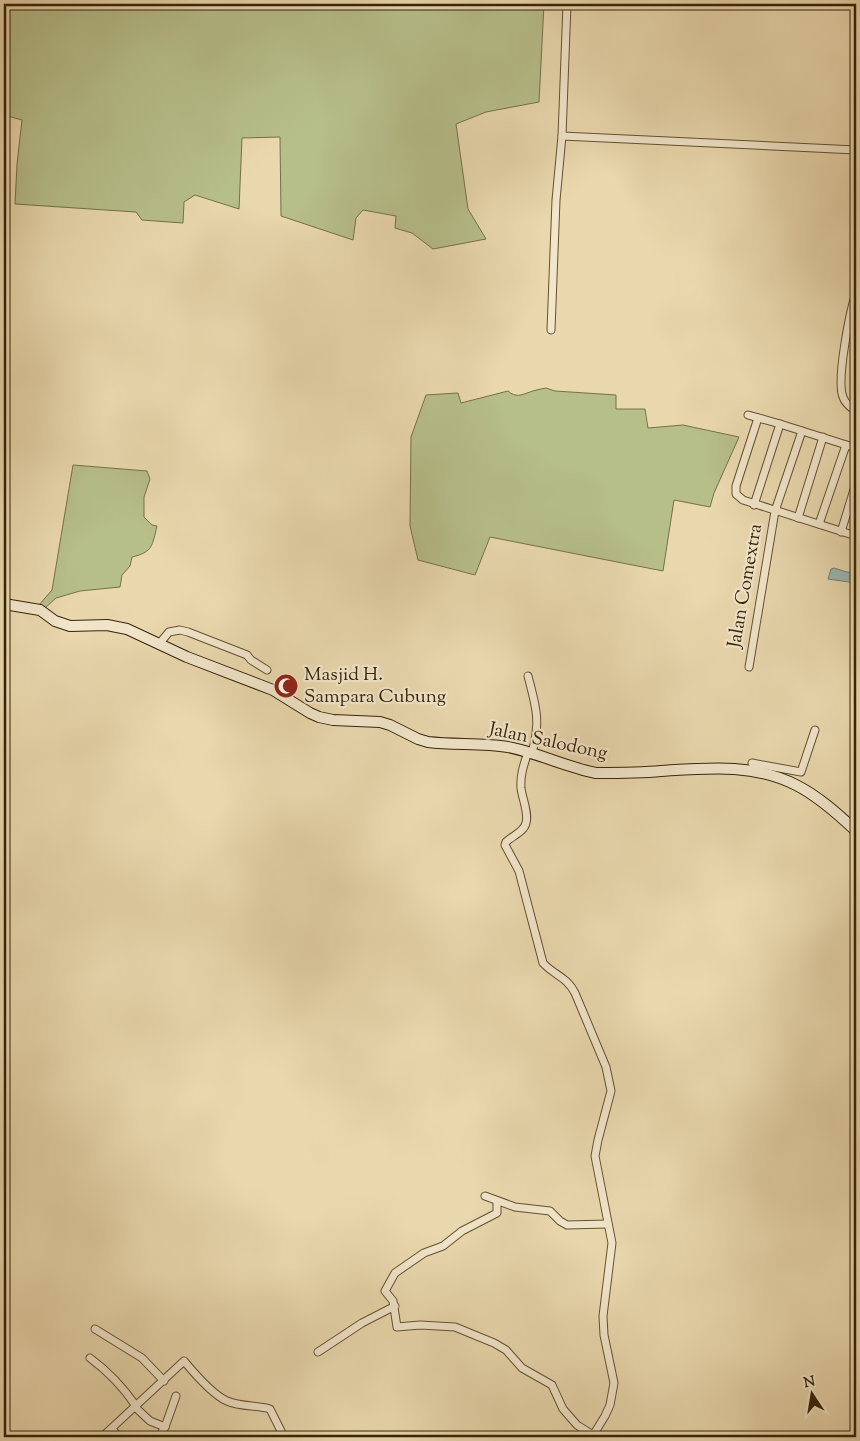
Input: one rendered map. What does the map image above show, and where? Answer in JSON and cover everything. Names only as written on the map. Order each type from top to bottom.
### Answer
[{"type":"street","points":[[551,330],[567,4]]},
{"type":"street","points":[[562,136],[856,150]]},
{"type":"street","points":[[856,293],[847,325],[841,384],[842,396],[856,411]]},
{"type":"street","points":[[856,368],[856,377]]},
{"type":"street","points":[[748,415],[856,448]]},
{"type":"street","points":[[758,418],[736,490],[738,497],[775,511],[856,536]]},
{"type":"street","points":[[754,504],[780,424]]},
{"type":"street","name":"Jalan Comextra","points":[[748,667],[775,511],[802,431]]},
{"type":"street","points":[[798,518],[823,437]]},
{"type":"street","points":[[819,524],[846,445]]},
{"type":"street","points":[[840,532],[856,483]]},
{"type":"street","name":"Jalan Salodong","points":[[4,604],[40,610],[56,621],[70,626],[116,626],[188,657],[274,690],[310,714],[333,720],[380,722],[390,725],[418,740],[508,747],[553,762],[596,773],[712,768],[752,770],[796,784],[840,815],[856,831]]},
{"type":"street","points":[[158,644],[169,632],[180,630],[247,655],[266,670]]},
{"type":"street","points":[[497,1201],[497,1213],[462,1231],[443,1246],[428,1250],[395,1274],[385,1291],[395,1306],[397,1327],[420,1325],[455,1327],[506,1350],[522,1368],[552,1385],[563,1409],[577,1425],[593,1436],[605,1416],[613,1392],[613,1375],[604,1335],[603,1316],[612,1243],[602,1184],[596,1169],[595,1156],[611,1091],[610,1080],[580,1003],[570,984],[548,969],[543,963],[519,871],[506,845],[506,842],[524,828],[526,823],[527,815],[521,786],[523,770],[538,726],[536,706],[528,676]]},
{"type":"street","points":[[752,763],[801,772],[815,730]]},
{"type":"street","points":[[485,1196],[515,1207],[550,1211],[567,1225],[608,1224]]},
{"type":"street","points":[[318,1352],[362,1323],[395,1306]]},
{"type":"street","points":[[95,1329],[142,1358],[164,1381]]},
{"type":"street","points":[[90,1358],[113,1377],[125,1390],[136,1407],[150,1421],[165,1427]]},
{"type":"street","points":[[102,1437],[184,1361],[193,1372],[227,1401],[270,1409],[284,1437]]},
{"type":"street","points":[[160,1437],[176,1396]]},
{"type":"street","points":[[112,1429],[119,1437]]},
{"type":"green space","points":[[4,4],[544,4],[539,102],[486,112],[456,124],[468,209],[486,239],[433,249],[412,233],[395,228],[396,216],[363,210],[356,218],[353,240],[281,216],[280,137],[242,138],[239,209],[195,195],[184,202],[183,223],[142,220],[136,212],[15,204],[22,120],[4,115]]},
{"type":"green space","points":[[546,388],[555,391],[616,395],[616,409],[645,409],[648,428],[683,425],[739,437],[714,493],[710,507],[674,500],[663,571],[490,537],[475,575],[418,560],[410,526],[411,437],[426,395],[458,393],[461,403],[508,391],[514,395],[519,395]]},
{"type":"green space","points":[[73,465],[147,471],[150,479],[144,497],[144,517],[152,525],[157,526],[154,539],[148,550],[132,557],[130,566],[122,575],[120,587],[80,591],[56,598],[45,608],[39,605],[52,590]]},
{"type":"water","points":[[831,569],[856,573],[856,583],[828,579]]},
{"type":"place","name":"Masjid H. Sampara Cubung","points":[[286,686]]}]
